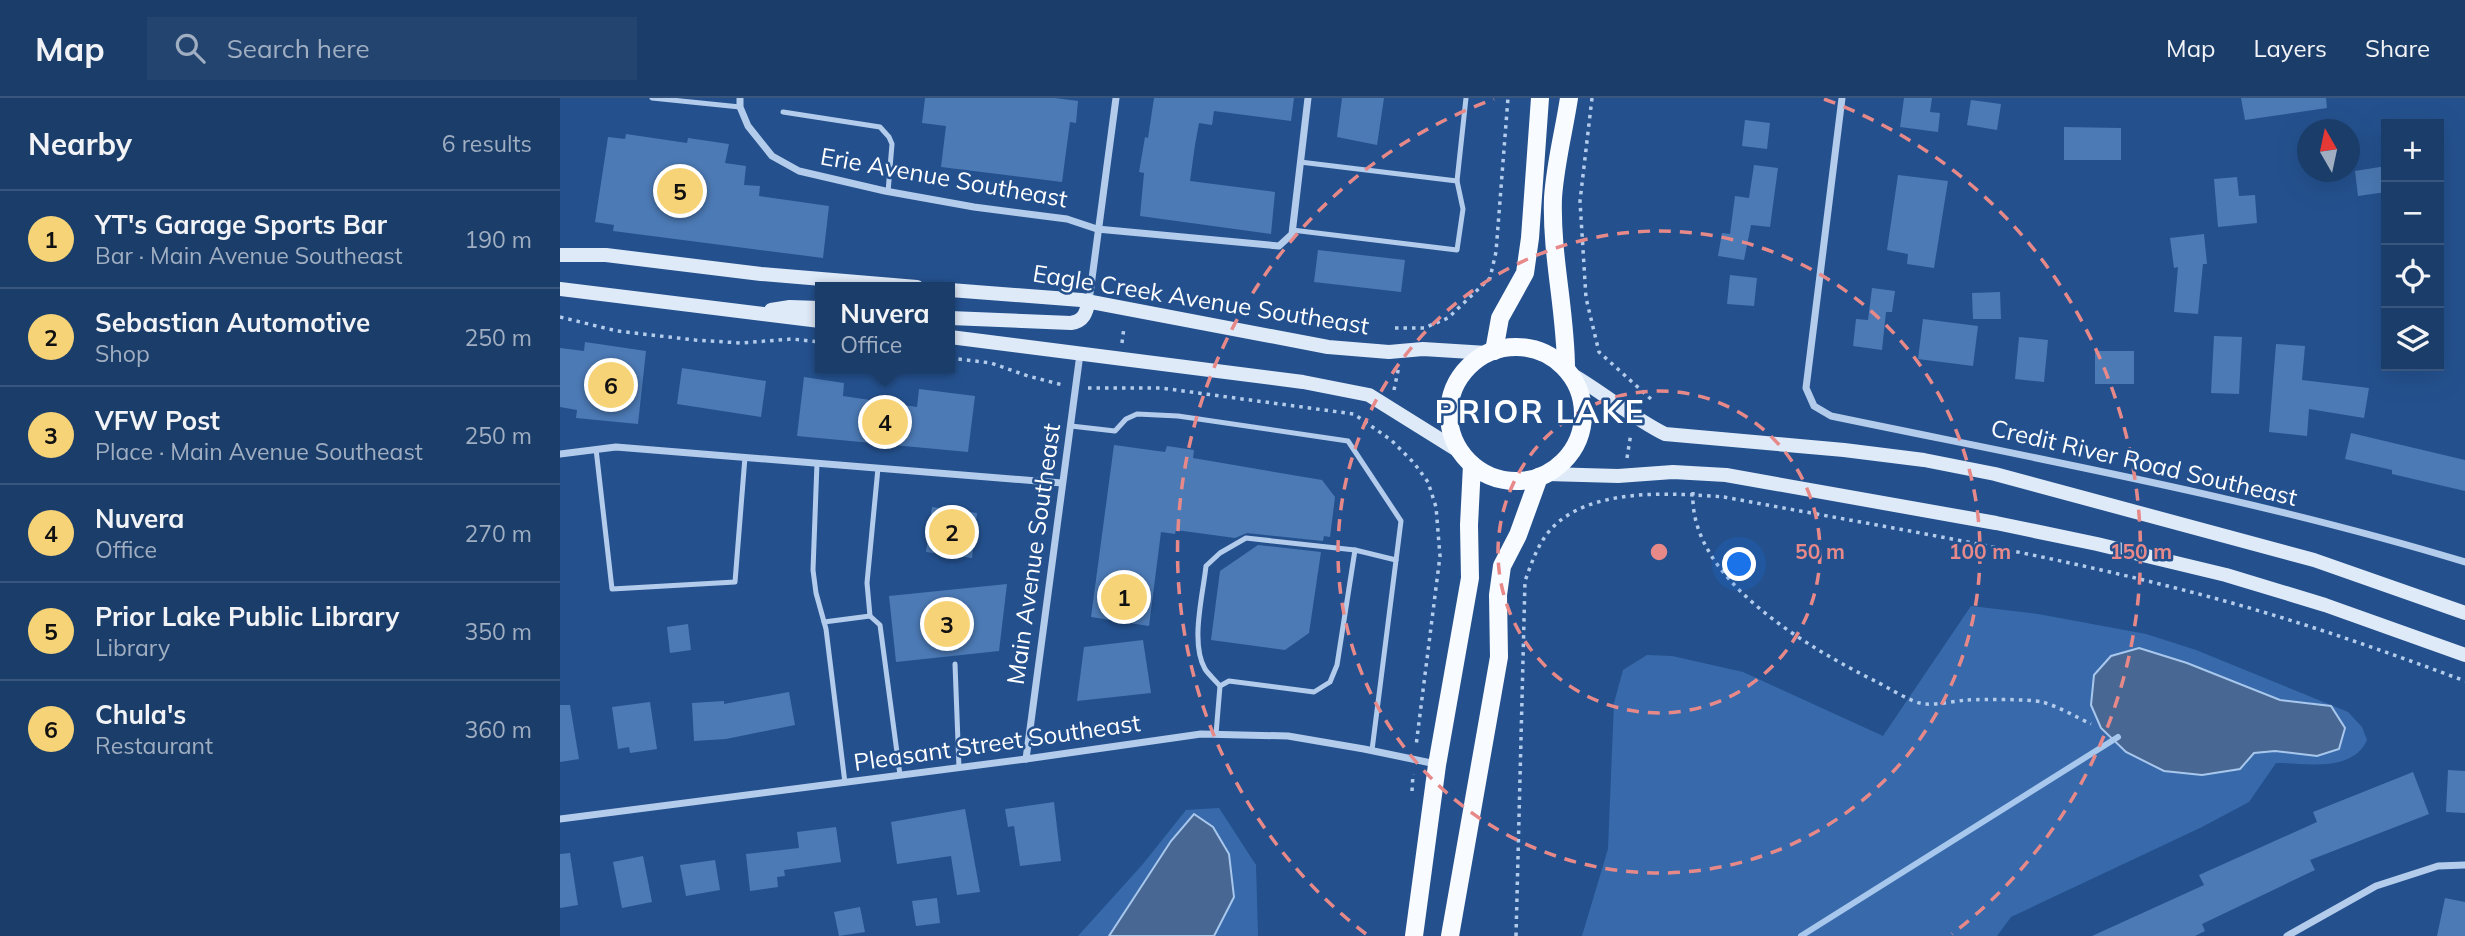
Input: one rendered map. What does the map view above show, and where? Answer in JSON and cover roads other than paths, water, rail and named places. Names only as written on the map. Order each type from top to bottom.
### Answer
[{"type":"main road","points":[[1490,352],[1500,318],[1525,273],[1540,98]]},
{"type":"main road","points":[[1450,936],[1499,657],[1498,594],[1502,566],[1543,476],[1566,461],[1579,441],[1584,418],[1582,395],[1569,371],[1556,270],[1553,197],[1569,98]]},
{"type":"main road","points":[[560,255],[606,255],[761,274],[857,282]]},
{"type":"main road","points":[[560,289],[815,320]]},
{"type":"main road","name":"Eagle Creek Avenue Southeast","points":[[955,290],[1089,301],[1328,347],[1390,352],[1423,349],[1490,352]]},
{"type":"main road","points":[[955,318],[1079,322],[1084,317],[1089,301]]},
{"type":"main road","points":[[752,313],[790,307],[815,308]]},
{"type":"main road","points":[[955,338],[1303,382],[1369,395],[1467,459],[1483,473],[1503,480],[1524,481],[1543,476],[1618,476],[1673,472],[1726,475],[1851,496],[2098,544],[2226,575],[2325,605],[2465,655]]},
{"type":"main road","points":[[1414,936],[1437,765],[1470,578],[1467,459],[1455,442],[1449,422],[1450,401],[1463,373],[1490,352],[1510,346],[1533,348],[1555,358],[1638,421],[1665,434],[1911,458],[1994,474],[2314,560],[2465,613]]},
{"type":"street","name":"Erie Avenue Southeast","points":[[740,98],[740,107],[748,126],[772,156],[799,171],[888,192],[1067,219],[1097,229],[1279,246],[1292,234],[1292,230]]},
{"type":"street","points":[[1089,301],[1116,98]]},
{"type":"street","points":[[1292,230],[1308,98]]},
{"type":"street","name":"Credit River Road Southeast","points":[[1842,98],[1806,388],[1814,406],[1831,416],[2134,479],[2394,541],[2465,562]]},
{"type":"street","name":"Main Avenue Southeast","points":[[1026,759],[1080,354]]},
{"type":"street","points":[[560,454],[616,447],[1062,482]]},
{"type":"street","name":"Pleasant Street Southeast","points":[[560,820],[1201,734],[1288,736],[1372,750],[1437,765]]},
{"type":"street","points":[[2287,936],[2376,886],[2438,866],[2465,865]]},
{"type":"lane","points":[[652,98],[740,107]]},
{"type":"lane","points":[[1292,230],[1457,250],[1463,209],[1457,181],[1466,98]]},
{"type":"lane","points":[[783,112],[880,127],[892,144],[888,192]]},
{"type":"lane","points":[[1300,162],[1457,181]]},
{"type":"lane","points":[[1070,426],[1115,431],[1126,419],[1137,414],[1178,416],[1348,441],[1401,521],[1372,750]]},
{"type":"lane","points":[[596,449],[612,589],[736,582],[745,457]]},
{"type":"lane","points":[[817,463],[813,570],[824,622],[845,783]]},
{"type":"lane","points":[[878,468],[867,583],[870,616],[880,625],[900,775]]},
{"type":"lane","points":[[1216,734],[1220,686],[1205,668],[1199,651],[1198,635],[1206,566],[1220,553],[1247,538],[1355,550],[1396,560]]},
{"type":"lane","points":[[1220,686],[1230,681],[1314,692],[1331,682],[1337,665],[1355,550]]},
{"type":"lane","points":[[824,622],[870,616]]},
{"type":"lane","points":[[955,664],[959,768]]},
{"type":"waterway","points":[[1801,936],[2118,737]]},
{"type":"place","name":"Prior Lake Public Library","points":[[680,191]]},
{"type":"place","name":"Chula's","points":[[611,385]]},
{"type":"place","name":"Nuvera","points":[[885,422]]},
{"type":"place","name":"Sebastian Automotive","points":[[952,532]]},
{"type":"place","name":"YT's Garage Sports Bar","points":[[1124,597]]},
{"type":"place","name":"VFW Post","points":[[947,624]]},
{"type":"district","name":"PRIOR LAKE","points":[[1540,412]]}]
